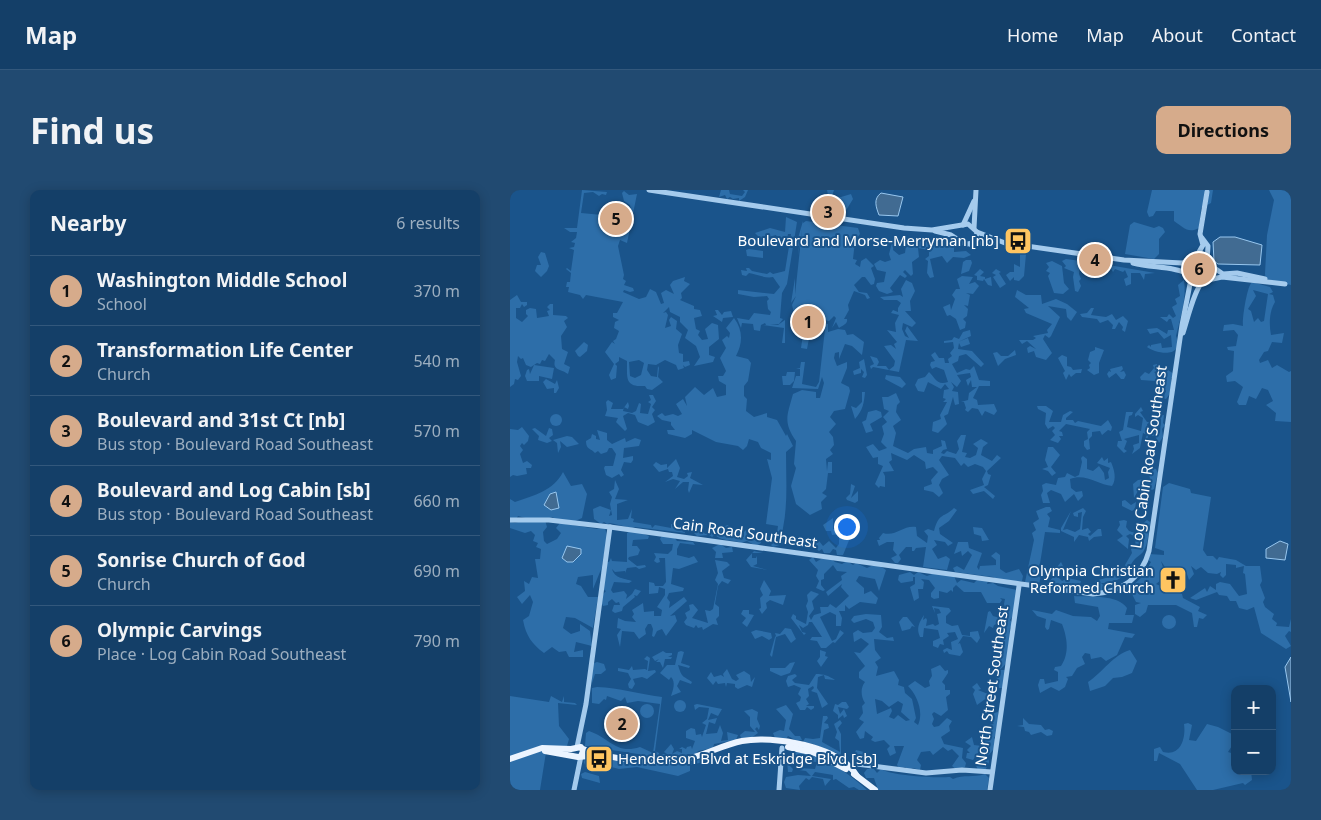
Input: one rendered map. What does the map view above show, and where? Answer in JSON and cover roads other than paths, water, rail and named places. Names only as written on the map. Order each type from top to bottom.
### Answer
[{"type":"main road","points":[[510,760],[538,750],[579,751],[661,762],[693,758],[749,739],[815,753],[857,776],[875,790]]},
{"type":"main road","points":[[785,746],[819,749],[851,768],[857,776]]},
{"type":"street","points":[[649,190],[904,228],[932,230],[948,234],[963,244],[1000,242],[1124,260],[1182,263],[1194,260],[1208,263],[1223,274],[1242,273],[1288,284]]},
{"type":"street","points":[[970,244],[976,239],[976,190]]},
{"type":"street","points":[[1190,276],[1189,265],[1202,249],[1200,228],[1207,192]]},
{"type":"street","points":[[957,239],[957,232],[975,199]]},
{"type":"street","points":[[932,230],[962,225],[1000,242]]},
{"type":"street","points":[[1202,238],[1208,246],[1208,263],[1211,271],[1206,280]]},
{"type":"street","points":[[1124,260],[1156,268],[1181,269],[1198,282],[1222,276],[1288,284]]},
{"type":"street","name":"Log Cabin Road Southeast","points":[[1123,588],[1140,571],[1149,551],[1190,276]]},
{"type":"street","name":"Log Cabin Road Southeast","points":[[1178,350],[1193,305],[1196,288],[1206,280]]},
{"type":"street","name":"Cain Road Southeast","points":[[510,520],[549,520],[610,526],[1020,586],[1093,594],[1107,593],[1123,588]]},
{"type":"street","points":[[574,790],[610,526]]},
{"type":"street","name":"North Street Southeast","points":[[990,790],[1020,586]]},
{"type":"street","points":[[779,790],[785,746]]},
{"type":"street","points":[[851,768],[857,764],[926,773],[962,770],[992,772]]},
{"type":"place","name":"Boulevard and 31st Ct [nb]","points":[[828,212]]},
{"type":"place","name":"Sonrise Church of God","points":[[616,219]]},
{"type":"place","name":"Boulevard and Morse-Merryman [nb]","points":[[1018,241]]},
{"type":"place","name":"Boulevard and Log Cabin [sb]","points":[[1095,260]]},
{"type":"place","name":"Olympic Carvings","points":[[1199,269]]},
{"type":"place","name":"Washington Middle School","points":[[808,322]]},
{"type":"place","name":"Olympia Christian Reformed Church","points":[[1173,580]]},
{"type":"place","name":"Transformation Life Center","points":[[622,724]]},
{"type":"place","name":"Henderson Blvd at Eskridge Blvd [sb]","points":[[599,759]]}]
